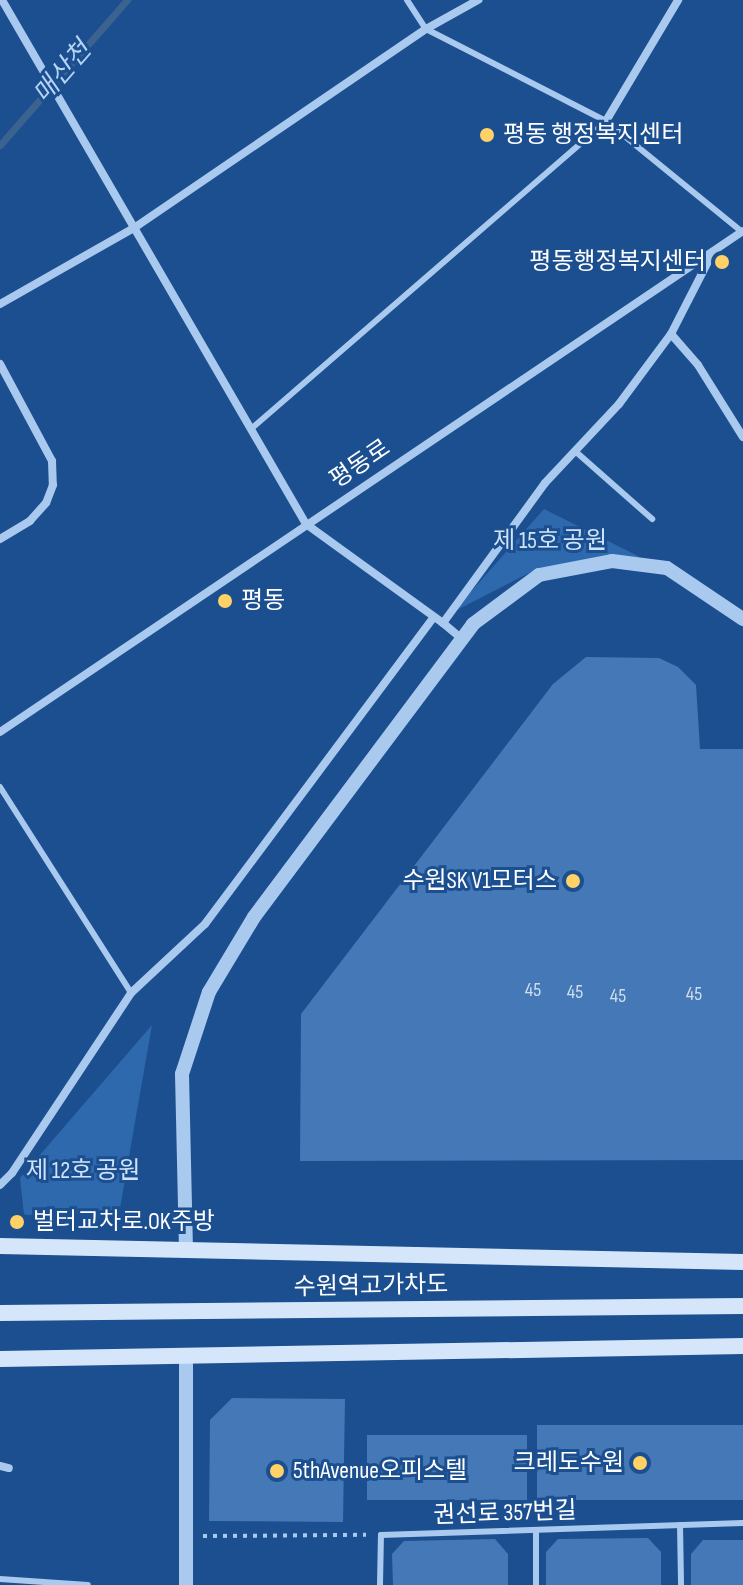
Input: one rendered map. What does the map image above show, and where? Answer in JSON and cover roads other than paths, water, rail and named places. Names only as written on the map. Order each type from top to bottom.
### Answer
[{"type":"main road","points":[[0,1246],[743,1262]]},
{"type":"main road","name":"수원역고가차도","points":[[0,1313],[743,1306]]},
{"type":"main road","points":[[0,1359],[743,1346]]},
{"type":"street","points":[[2,0],[306,524],[462,639]]},
{"type":"street","points":[[0,304],[134,228],[426,29],[478,0]]},
{"type":"street","points":[[606,121],[678,0]]},
{"type":"street","name":"평동로","points":[[0,732],[742,232]]},
{"type":"street","points":[[443,623],[545,483],[619,404],[671,334],[713,251]]},
{"type":"street","points":[[671,334],[698,365],[743,437]]},
{"type":"street","points":[[0,364],[52,461],[53,485],[46,503],[30,521],[0,539]]},
{"type":"street","points":[[186,1250],[182,1074],[209,992],[254,917],[473,624],[539,575],[612,561],[667,568],[743,619]]},
{"type":"street","points":[[0,1185],[12,1173],[131,993],[205,924],[434,617]]},
{"type":"street","points":[[186,1356],[186,1585]]},
{"type":"lane","points":[[407,0],[426,29],[606,121],[742,232]]},
{"type":"lane","points":[[251,429],[606,121]]},
{"type":"lane","points":[[575,451],[652,519]]},
{"type":"lane","points":[[0,787],[131,993]]},
{"type":"lane","name":"권선로 357번길","points":[[380,1585],[381,1535],[743,1523]]},
{"type":"lane","points":[[680,1525],[681,1585]]},
{"type":"lane","points":[[536,1530],[536,1585]]},
{"type":"lane","points":[[0,1579],[88,1585]]},
{"type":"waterway","name":"매산천","points":[[0,145],[127,0]]},
{"type":"place","name":"평동 행정복지센터","points":[[487,135]]},
{"type":"place","name":"평동행정복지센터","points":[[722,262]]},
{"type":"place","name":"평동","points":[[225,601]]},
{"type":"place","name":"수원SK V1모터스","points":[[573,881]]},
{"type":"place","name":"벌터교차로.OK주방","points":[[17,1222]]},
{"type":"place","name":"크레도수원","points":[[640,1463]]},
{"type":"place","name":"5thAvenue오피스텔","points":[[277,1471]]},
{"type":"park label","name":"제 15호 공원","points":[[550,541]]},
{"type":"park label","name":"제 12호 공원","points":[[83,1171]]}]
